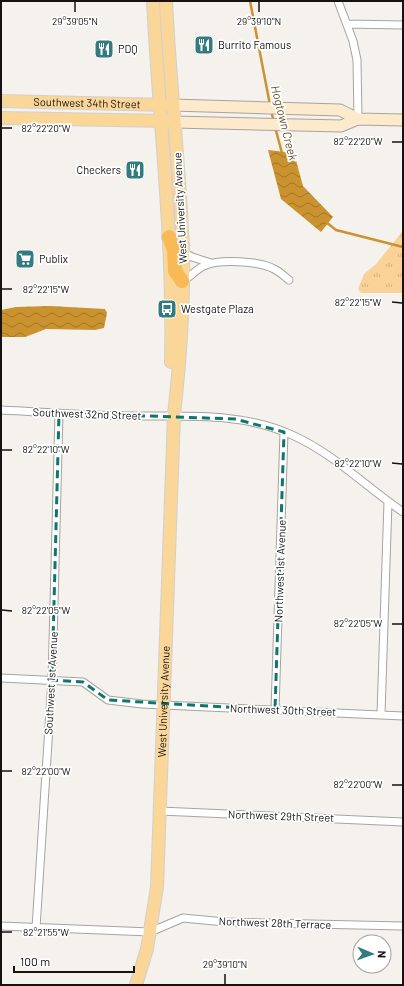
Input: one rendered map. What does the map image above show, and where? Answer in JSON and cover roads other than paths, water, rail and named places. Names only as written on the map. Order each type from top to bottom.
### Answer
[{"type":"highway","points":[[169,237],[174,250],[175,271],[182,281]]},
{"type":"main road","name":"West University Avenue","points":[[153,1],[169,237],[172,303],[170,386],[174,415]]},
{"type":"main road","name":"West University Avenue","points":[[136,985],[147,949],[157,887],[174,415],[179,358],[183,252],[166,1]]},
{"type":"main road","name":"Southwest 34th Street","points":[[1,101],[172,105]]},
{"type":"main road","points":[[172,105],[340,110],[358,119]]},
{"type":"main road","name":"Southwest 34th Street","points":[[1,118],[174,122]]},
{"type":"main road","points":[[174,122],[341,126],[358,119],[403,120]]},
{"type":"street","points":[[338,1],[347,24],[357,60],[358,119]]},
{"type":"street","points":[[347,24],[403,26]]},
{"type":"street","points":[[183,252],[192,257],[211,263],[255,263],[274,268],[289,280]]},
{"type":"street","points":[[182,281],[191,277],[201,268],[211,263]]},
{"type":"street","name":"Southwest 32nd Street","points":[[1,410],[59,413],[174,415],[235,419],[265,425],[284,432],[328,455],[403,512]]},
{"type":"street","name":"Southwest 1st Avenue","points":[[36,928],[52,680],[59,413]]},
{"type":"street","name":"Northwest 1st Avenue","points":[[275,710],[284,432]]},
{"type":"street","points":[[381,714],[388,502]]},
{"type":"street","name":"Northwest 30th Street","points":[[1,678],[82,682],[108,700],[163,705],[403,716]]},
{"type":"street","name":"Northwest 29th Street","points":[[160,811],[403,822]]},
{"type":"street","name":"Northwest 28th Terrace","points":[[150,932],[182,918],[225,922],[403,926]]},
{"type":"street","points":[[1,926],[150,932]]},
{"type":"water","points":[[268,150],[294,153],[303,186],[333,217],[321,232],[281,199]]},
{"type":"water","points":[[50,306],[105,309],[107,313],[104,328],[95,330],[46,329],[25,337],[1,337],[1,310],[16,307]]},
{"type":"waterway","name":"Hogtown Creek","points":[[250,1],[270,105]]},
{"type":"waterway","name":"Hogtown Creek","points":[[271,111],[274,122]]},
{"type":"waterway","name":"Hogtown Creek","points":[[275,127],[282,153]]},
{"type":"waterway","points":[[326,222],[336,230],[403,247]]},
{"type":"place","name":"Burrito Famous","points":[[204,45]]},
{"type":"place","name":"PDQ","points":[[104,49]]},
{"type":"place","name":"Checkers","points":[[135,170]]},
{"type":"place","name":"Publix","points":[[25,259]]},
{"type":"place","name":"Westgate Plaza","points":[[167,309]]}]
